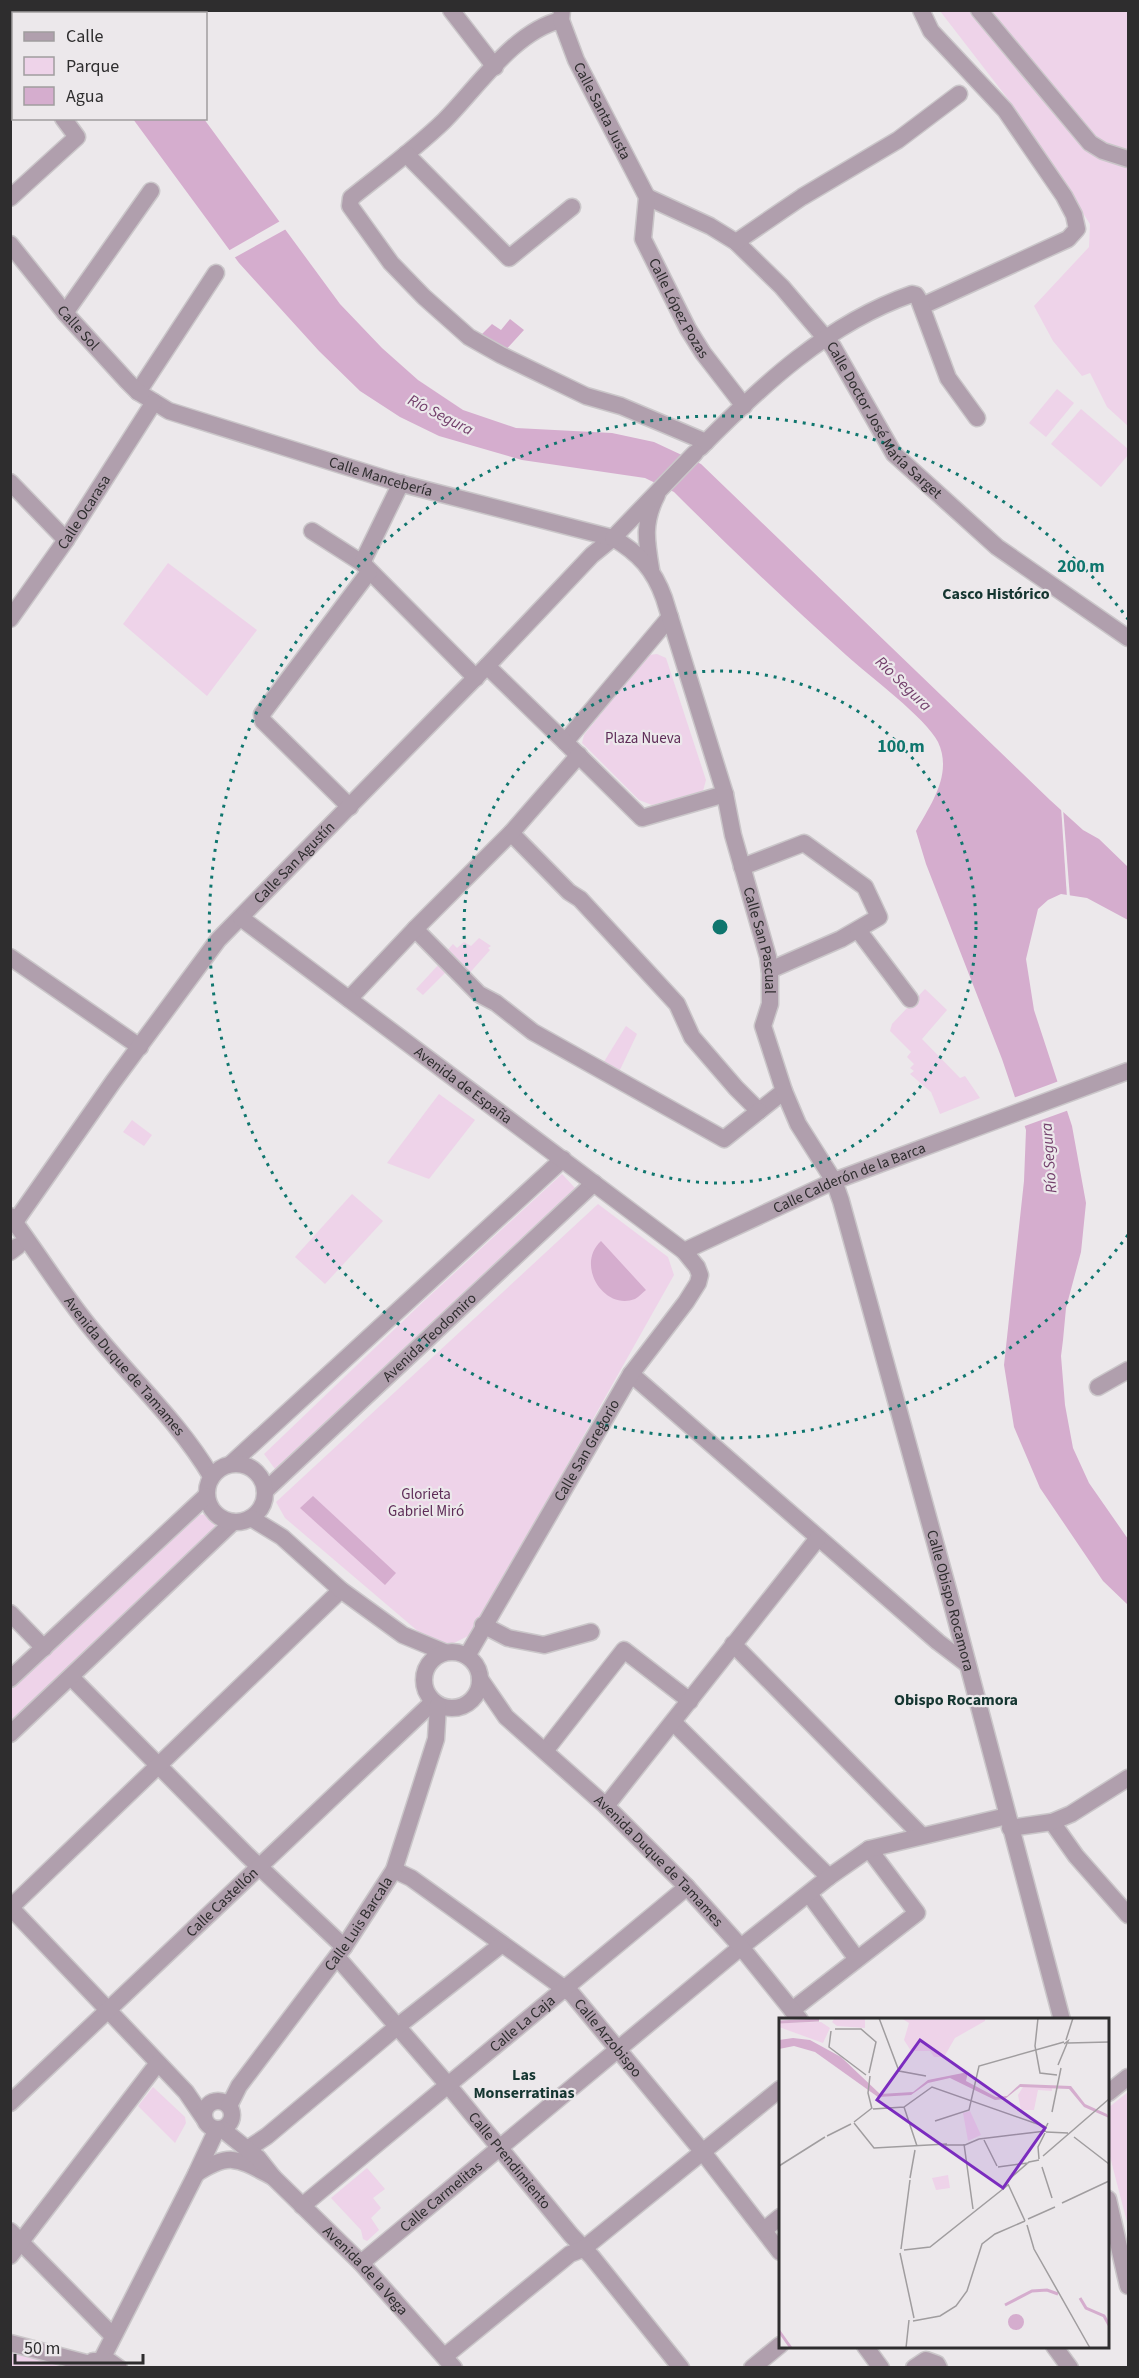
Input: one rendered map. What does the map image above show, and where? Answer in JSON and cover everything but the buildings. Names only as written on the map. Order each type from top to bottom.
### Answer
[{"type":"street","points":[[451,10],[495,67]]},
{"type":"street","points":[[921,10],[931,31],[1005,110],[1064,196],[1074,215],[1077,229],[1068,239],[923,310],[948,378],[976,418]]},
{"type":"street","points":[[979,10],[1090,143],[1103,151],[1128,159]]},
{"type":"street","points":[[562,15],[534,31],[495,67],[444,121],[354,196],[350,202],[355,214],[391,263],[424,297],[470,337],[501,355],[586,396],[621,405],[701,447]]},
{"type":"street","name":"Calle Santa Justa","points":[[562,15],[576,60],[647,197]]},
{"type":"street","points":[[736,243],[802,197],[881,151],[959,93]]},
{"type":"street","points":[[10,198],[77,137],[64,120]]},
{"type":"street","points":[[406,154],[509,258],[572,207]]},
{"type":"street","points":[[66,313],[151,191]]},
{"type":"street","name":"Calle Doctor José María Sarget","points":[[647,197],[710,226],[736,243],[782,287],[833,347],[894,454],[998,547],[1128,638]]},
{"type":"street","name":"Calle López Pozas","points":[[647,197],[643,239],[688,329],[703,353],[744,406]]},
{"type":"street","points":[[645,224],[661,210],[669,207]]},
{"type":"street","name":"Calle Sol","points":[[10,244],[66,313],[138,392],[154,402]]},
{"type":"street","points":[[138,392],[216,273]]},
{"type":"street","name":"Calle San Agustín","points":[[13,1235],[113,1082],[218,940],[482,672],[592,555],[614,538],[660,488],[767,384],[825,338],[866,312],[912,294],[916,295],[923,310]]},
{"type":"street","name":"Calle Mancebería","points":[[154,402],[169,411],[401,483],[614,538]]},
{"type":"street","name":"Calle Ocarasa","points":[[10,619],[66,540],[154,402]]},
{"type":"street","points":[[10,482],[66,540]]},
{"type":"street","points":[[350,807],[263,721],[262,714],[365,568],[401,483]]},
{"type":"street","points":[[651,569],[646,528],[649,511],[660,488]]},
{"type":"street","points":[[312,531],[365,568],[565,742],[642,819],[725,794],[658,582],[651,569],[634,551],[614,538]]},
{"type":"street","points":[[565,742],[670,617]]},
{"type":"street","points":[[349,999],[511,832],[579,755]]},
{"type":"street","name":"Calle San Pascual","points":[[725,794],[770,970],[770,1004],[763,1026],[784,1091],[798,1125],[834,1181]]},
{"type":"street","points":[[511,832],[569,892],[580,899],[677,1004],[692,1037],[759,1111]]},
{"type":"street","points":[[742,867],[804,843],[865,887],[879,917],[858,930],[770,970]]},
{"type":"street","name":"Avenida de España","points":[[241,918],[684,1251]]},
{"type":"street","points":[[415,929],[479,994],[533,1032],[724,1139],[784,1091]]},
{"type":"street","points":[[858,930],[910,999]]},
{"type":"street","points":[[10,957],[140,1047]]},
{"type":"street","name":"Calle Calderón de la Barca","points":[[684,1251],[834,1181],[1128,1071]]},
{"type":"street","points":[[233,1522],[218,1516],[208,1504],[206,1496],[211,1476],[228,1464],[563,1160]]},
{"type":"street","name":"Calle Obispo Rocamora","points":[[834,1181],[855,1248],[1062,2018]]},
{"type":"street","name":"Avenida Teodomiro","points":[[264,1497],[594,1183]]},
{"type":"street","name":"Avenida Duque de Tamames","points":[[13,1235],[194,1449],[211,1476]]},
{"type":"street","name":"Avenida Duque de Tamames","points":[[13,1235],[55,1282]]},
{"type":"street","name":"Calle San Gregorio","points":[[467,1656],[631,1374],[698,1283],[700,1275],[697,1267],[684,1251]]},
{"type":"street","points":[[1098,1387],[1128,1370]]},
{"type":"street","points":[[631,1374],[938,1642],[967,1664]]},
{"type":"street","name":"Avenida Duque de Tamames","points":[[194,1449],[228,1464]]},
{"type":"street","points":[[228,1464],[251,1467],[263,1482],[264,1497],[282,1537]]},
{"type":"street","points":[[10,1679],[206,1496]]},
{"type":"street","points":[[251,1518],[264,1497]]},
{"type":"street","points":[[10,1734],[233,1522],[251,1518],[282,1537],[341,1590],[403,1635],[444,1652]]},
{"type":"street","points":[[606,1806],[818,1538]]},
{"type":"street","points":[[11,1908],[341,1590]]},
{"type":"street","points":[[10,1613],[44,1648]]},
{"type":"street","points":[[483,1625],[508,1638],[544,1644],[591,1632]]},
{"type":"street","points":[[403,1635],[427,1665]]},
{"type":"street","points":[[733,1644],[921,1835]]},
{"type":"street","points":[[545,1751],[624,1650],[690,1701]]},
{"type":"street","points":[[456,1651],[467,1656],[474,1662],[480,1679],[475,1696],[449,1704],[424,1688],[423,1680],[427,1665],[438,1655],[456,1651]]},
{"type":"street","name":"Calle Prendimiento","points":[[71,1677],[340,1952],[398,2026],[681,2367]]},
{"type":"street","name":"Avenida Duque de Tamames","points":[[480,1679],[506,1717],[606,1806],[687,1887],[741,1947],[796,2014]]},
{"type":"street","name":"Avenida Duque de Tamames","points":[[449,1704],[506,1717]]},
{"type":"street","name":"Calle Luis Barcala","points":[[217,2116],[340,1952],[394,1870],[449,1704]]},
{"type":"street","name":"Calle Castellón","points":[[10,2103],[109,2012],[259,1867],[449,1704]]},
{"type":"street","points":[[674,1722],[829,1876]]},
{"type":"street","name":"Calle Carmelitas","points":[[361,2263],[741,1947],[829,1876],[869,1849],[921,1835],[1009,1821],[1052,1822],[1071,1814],[1128,1778]]},
{"type":"street","points":[[1052,1822],[1076,1856],[1128,1915]]},
{"type":"street","points":[[796,2014],[857,1959],[916,1913],[869,1849]]},
{"type":"street","name":"Calle Arzobispo","points":[[394,1870],[411,1878],[566,1989],[702,2151],[779,2251]]},
{"type":"street","name":"Calle La Caja","points":[[302,2206],[687,1887]]},
{"type":"street","points":[[809,1894],[857,1959]]},
{"type":"street","name":"Avenida de la Vega","points":[[11,1908],[186,2092],[217,2116],[255,2152],[273,2177],[361,2263],[450,2362]]},
{"type":"street","points":[[255,2152],[267,2136],[398,2026],[502,1944]]},
{"type":"street","points":[[10,2256],[16,2236],[158,2063]]},
{"type":"street","points":[[1109,2091],[1128,2077]]},
{"type":"street","points":[[450,2362],[570,2254],[583,2249],[779,2090]]},
{"type":"street","points":[[10,2343],[101,2364],[206,2154],[217,2116]]},
{"type":"street","name":"Avenida de la Vega","points":[[196,2174],[219,2160],[228,2159],[250,2165],[273,2177]]},
{"type":"street","points":[[1109,2207],[1128,2286]]},
{"type":"street","points":[[764,2230],[779,2218]]},
{"type":"street","points":[[16,2236],[113,2336]]},
{"type":"street","points":[[752,2367],[779,2346]]},
{"type":"street","points":[[867,2348],[881,2367]]},
{"type":"street","points":[[1056,2348],[1070,2367]]},
{"type":"street","points":[[914,2367],[926,2360],[939,2367]]},
{"type":"green space","points":[[940,11],[1128,11],[1128,426],[1107,407],[1090,373],[1082,376],[1053,341],[1034,306],[1089,247],[1090,224],[1011,103]]},
{"type":"green space","points":[[1057,389],[1074,403],[1046,437],[1029,423]]},
{"type":"green space","points":[[1081,409],[1128,449],[1128,455],[1101,487],[1051,444]]},
{"type":"green space","points":[[168,563],[257,630],[207,696],[123,624]]},
{"type":"green space","name":"Plaza Nueva","points":[[657,654],[666,658],[706,780],[703,791],[652,805],[639,800],[582,743],[584,735],[648,655]]},
{"type":"green space","points":[[479,938],[491,946],[488,948],[490,950],[466,977],[445,953],[453,944],[457,948],[464,942],[471,946]]},
{"type":"green space","points":[[441,962],[449,969],[423,995],[416,989]]},
{"type":"green space","points":[[925,989],[947,1010],[922,1039],[960,1078],[965,1076],[980,1098],[940,1114],[931,1092],[910,1074],[914,1071],[910,1068],[914,1064],[907,1057],[911,1052],[890,1031],[892,1024]]},
{"type":"green space","points":[[626,1026],[637,1034],[618,1074],[602,1065]]},
{"type":"green space","points":[[439,1094],[475,1120],[429,1179],[387,1163]]},
{"type":"green space","points":[[132,1120],[152,1135],[144,1146],[123,1132]]},
{"type":"green space","points":[[562,1174],[575,1188],[275,1469],[264,1454],[424,1301]]},
{"type":"green space","points":[[352,1194],[383,1221],[325,1284],[295,1257]]},
{"type":"green space","name":"Glorieta Gabriel Miró","points":[[598,1204],[668,1257],[674,1275],[472,1634],[450,1645],[433,1644],[285,1518],[276,1502]]},
{"type":"green space","points":[[207,1514],[215,1524],[214,1531],[11,1723],[11,1690],[199,1515]]},
{"type":"green space","points":[[153,2087],[185,2117],[186,2123],[175,2143],[138,2106]]},
{"type":"green space","points":[[1128,2092],[1128,2226],[1109,2153],[1109,2107]]},
{"type":"green space","points":[[367,2168],[385,2189],[373,2198],[381,2208],[371,2218],[379,2230],[367,2241],[363,2239],[361,2230],[331,2198]]},
{"type":"green space","points":[[11,2349],[85,2367],[11,2367]]},
{"type":"water","name":"Río Segura","points":[[134,120],[205,120],[340,304],[382,348],[418,380],[463,410],[516,428],[612,433],[654,442],[701,464],[1050,800],[1083,830],[1099,839],[1128,867],[1128,920],[1087,898],[1061,894],[1048,900],[1038,909],[1026,959],[1034,1010],[1072,1126],[1086,1203],[1081,1252],[1066,1308],[1061,1356],[1065,1405],[1073,1448],[1089,1483],[1128,1539],[1128,1605],[1103,1581],[1040,1488],[1014,1427],[1004,1365],[1024,1181],[1026,1130],[1002,1059],[926,864],[916,831],[934,799],[942,777],[942,754],[932,732],[780,595],[674,492],[645,478],[522,460],[439,436],[400,417],[360,391],[319,351],[239,263]]},
{"type":"water","points":[[510,319],[524,330],[503,353],[479,337],[492,324],[501,330]]},
{"type":"water","points":[[601,1241],[646,1290],[635,1299],[624,1301],[613,1298],[597,1284],[592,1273],[591,1262],[594,1251]]},
{"type":"water","points":[[313,1496],[396,1573],[385,1585],[300,1508]]},
{"type":"pier","points":[[282,220],[288,228],[232,259],[228,251]]},
{"type":"pier","points":[[1061,806],[1063,808],[1070,898],[1067,898]]},
{"type":"pier","points":[[1059,1081],[1069,1110],[1022,1127],[1013,1098]]},
{"type":"district","name":"Casco Histórico","points":[[996,593]]},
{"type":"district","name":"Obispo Rocamora","points":[[956,1699]]},
{"type":"district","name":"Las Monserratinas","points":[[524,2083]]}]
